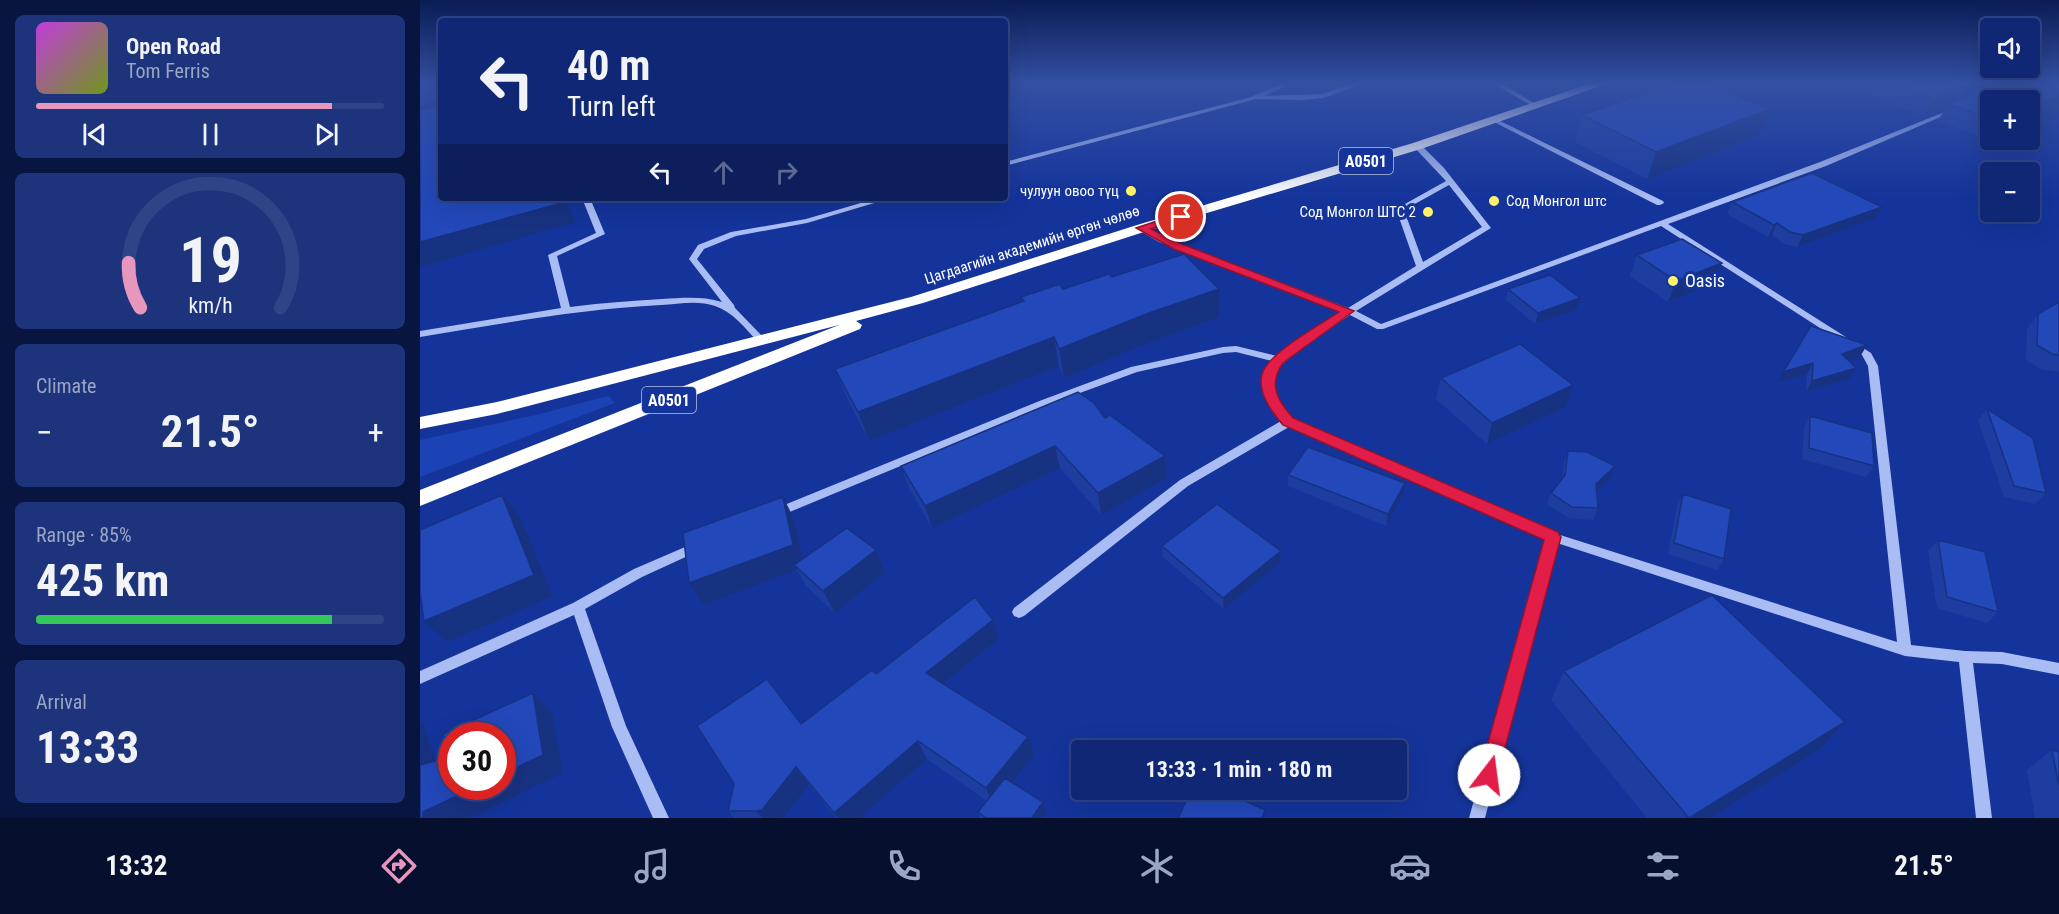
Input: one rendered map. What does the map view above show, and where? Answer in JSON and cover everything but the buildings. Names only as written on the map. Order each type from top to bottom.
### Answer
[{"type":"highway","name":"Цагдаагийн академийн өргөн чөлөө","points":[[420,423],[497,408],[917,300],[1142,228],[1417,146],[1491,121]]},
{"type":"highway","name":"Цагдаагийн академийн өргөн чөлөө","points":[[420,498],[917,300]]},
{"type":"street","points":[[1008,163],[1166,121]]},
{"type":"street","points":[[1496,121],[1660,203]]},
{"type":"street","points":[[1142,228],[1183,249],[1348,311],[1380,327],[1823,165],[1928,121]]},
{"type":"street","points":[[1417,146],[1487,228],[1348,311],[1279,360],[1269,374],[1268,387],[1275,407],[1288,422],[1553,537],[1905,650],[1965,657],[2002,658],[2059,669]]},
{"type":"street","points":[[1421,268],[1400,208],[1450,182]]},
{"type":"street","points":[[566,310],[552,255],[601,234],[587,201]]},
{"type":"street","points":[[760,339],[735,312],[693,259],[701,247],[734,234],[807,221],[877,201]]},
{"type":"street","points":[[1661,223],[1866,353],[1873,366],[1905,650]]},
{"type":"street","points":[[420,334],[566,310],[642,302],[696,301],[719,304],[735,312]]},
{"type":"street","points":[[766,518],[1046,402],[1135,369],[1236,349],[1279,360]]},
{"type":"street","points":[[1019,612],[1184,483],[1288,422]]},
{"type":"street","points":[[1477,818],[1553,537]]},
{"type":"street","points":[[420,678],[578,607],[638,573],[712,540]]},
{"type":"street","points":[[578,607],[620,727],[661,818]]},
{"type":"street","points":[[1965,657],[1984,818]]},
{"type":"shaded area","points":[[608,396],[615,403],[420,477],[420,440],[536,415]]},
{"type":"place","name":"чулуун овоо түц","points":[[1131,191]]},
{"type":"place","name":"Сод Монгол штс","points":[[1494,201]]},
{"type":"place","name":"Сод Монгол ШТС 2","points":[[1428,212]]},
{"type":"place","name":"Oasis","points":[[1673,281]]},
{"type":"route","points":[[1181,217],[1142,228],[1178,247],[1348,311],[1279,360],[1269,374],[1268,387],[1275,407],[1288,422],[1553,537],[1489,775]]}]
